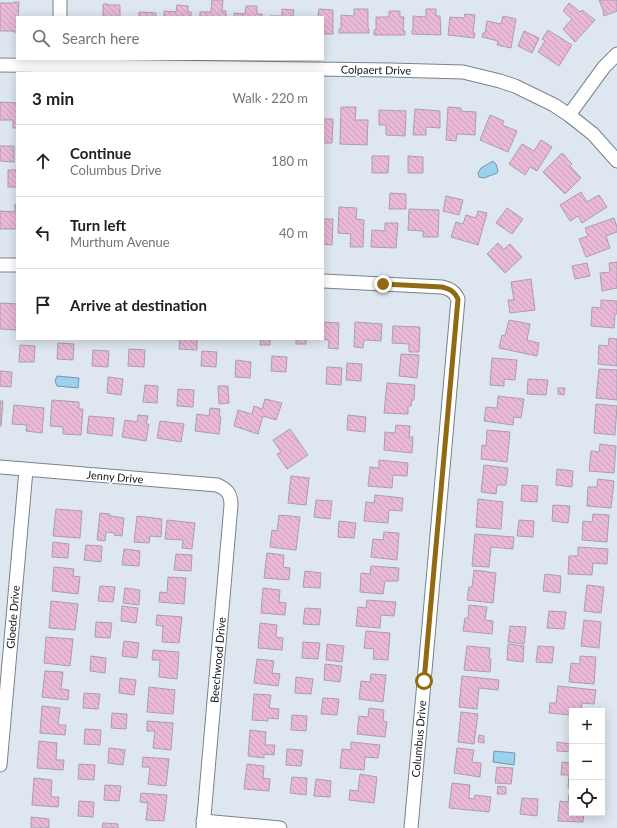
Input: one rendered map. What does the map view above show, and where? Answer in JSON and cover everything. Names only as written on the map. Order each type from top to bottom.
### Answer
[{"type":"street","points":[[60,0],[60,16]]},
{"type":"street","points":[[569,115],[604,67],[617,54]]},
{"type":"street","name":"Colpaert Drive","points":[[0,65],[462,72],[515,86],[554,105],[593,134],[617,162]]},
{"type":"street","points":[[0,264],[16,265]]},
{"type":"street","name":"Columbus Drive","points":[[324,281],[442,287],[450,289],[455,293],[458,299],[411,828]]},
{"type":"street","name":"Jenny Drive","points":[[0,467],[217,485],[228,492]]},
{"type":"street","name":"Gloede Drive","points":[[0,764],[26,470]]},
{"type":"street","name":"Beechwood Drive","points":[[203,825],[231,505],[231,499],[228,492]]},
{"type":"street","points":[[203,825],[280,828]]},
{"type":"water","points":[[493,161],[496,164],[498,171],[497,173],[484,178],[479,177],[478,173],[481,168]]},
{"type":"water","points":[[57,376],[79,378],[78,388],[57,386],[55,381]]},
{"type":"water","points":[[494,751],[515,753],[514,765],[493,762]]},
{"type":"building","points":[[212,0],[223,0],[222,11],[226,11],[226,16],[200,16],[200,12],[211,12]]},
{"type":"building","points":[[599,0],[617,0],[617,11],[604,16]]},
{"type":"building","points":[[19,2],[18,16],[16,16],[16,32],[0,31],[0,3]]},
{"type":"building","points":[[569,3],[580,12],[582,10],[595,20],[575,42],[563,29],[572,19],[563,11]]},
{"type":"building","points":[[103,4],[120,5],[120,16],[103,16]]},
{"type":"building","points":[[177,5],[188,6],[188,12],[191,12],[191,16],[164,16],[164,11],[176,12]]},
{"type":"building","points":[[246,6],[257,6],[257,14],[262,14],[262,16],[234,16],[234,13],[245,14]]},
{"type":"building","points":[[282,9],[294,10],[293,16],[282,16]]},
{"type":"building","points":[[319,9],[333,10],[333,34],[324,34],[324,16],[318,16]]},
{"type":"building","points":[[354,9],[368,9],[369,33],[339,33],[339,29],[341,29],[341,15],[354,16]]},
{"type":"building","points":[[426,9],[436,9],[436,16],[440,16],[441,35],[412,34],[413,16],[426,17]]},
{"type":"building","points":[[389,11],[400,11],[400,17],[404,17],[403,31],[405,31],[405,35],[374,35],[374,30],[376,30],[376,17],[389,17]]},
{"type":"building","points":[[139,12],[156,13],[156,16],[139,16]]},
{"type":"building","points":[[465,14],[475,15],[473,33],[475,33],[474,38],[448,35],[450,17],[464,18]]},
{"type":"building","points":[[503,16],[516,19],[511,48],[497,45],[498,41],[482,37],[483,33],[485,33],[487,21],[501,24]]},
{"type":"building","points":[[548,30],[572,45],[559,66],[538,52],[545,41],[542,39]]},
{"type":"building","points":[[524,31],[539,38],[532,53],[518,46]]},
{"type":"building","points":[[0,102],[16,103],[16,128],[13,128],[13,120],[0,120]]},
{"type":"building","points":[[341,107],[356,107],[355,120],[368,120],[367,145],[340,144]]},
{"type":"building","points":[[448,107],[461,108],[461,111],[476,112],[475,135],[457,134],[456,141],[446,140]]},
{"type":"building","points":[[415,109],[440,111],[440,128],[426,127],[426,135],[413,135]]},
{"type":"building","points":[[379,110],[406,111],[405,136],[386,135],[386,125],[379,125]]},
{"type":"building","points":[[490,115],[504,121],[502,125],[517,131],[508,152],[480,140]]},
{"type":"building","points":[[324,119],[333,119],[332,143],[324,143]]},
{"type":"building","points":[[541,140],[552,147],[537,171],[530,167],[525,175],[509,164],[522,144],[534,151]]},
{"type":"building","points":[[0,146],[14,146],[14,162],[0,161]]},
{"type":"building","points":[[562,153],[572,164],[570,166],[581,178],[565,194],[543,172]]},
{"type":"building","points":[[372,156],[389,156],[388,173],[372,173]]},
{"type":"building","points":[[408,156],[423,157],[423,173],[408,173]]},
{"type":"building","points":[[8,170],[16,170],[16,187],[8,187]]},
{"type":"building","points":[[581,192],[587,202],[599,195],[607,207],[582,223],[578,216],[570,221],[560,205]]},
{"type":"building","points":[[390,193],[406,194],[406,209],[389,209]]},
{"type":"building","points":[[446,196],[463,200],[459,215],[443,211]]},
{"type":"building","points":[[16,204],[16,229],[0,229],[0,211],[15,212]]},
{"type":"building","points":[[339,207],[357,208],[356,219],[364,220],[363,247],[350,247],[351,234],[338,233]]},
{"type":"building","points":[[507,208],[523,219],[512,234],[496,223]]},
{"type":"building","points":[[409,209],[439,210],[438,237],[423,237],[423,231],[408,230]]},
{"type":"building","points":[[478,211],[487,213],[478,245],[451,237],[456,222],[463,224],[466,215],[476,218]]},
{"type":"building","points":[[614,218],[617,232],[606,236],[610,248],[586,257],[579,239],[588,236],[585,228]]},
{"type":"building","points":[[324,219],[333,219],[332,245],[324,244]]},
{"type":"building","points":[[385,223],[398,223],[396,248],[371,247],[372,230],[385,231]]},
{"type":"building","points":[[498,243],[504,249],[510,244],[522,257],[505,273],[487,254]]},
{"type":"building","points":[[617,262],[617,288],[602,291],[600,273],[610,272],[609,263]]},
{"type":"building","points":[[587,263],[590,276],[575,279],[572,266]]},
{"type":"building","points":[[531,279],[535,310],[510,313],[508,300],[514,300],[511,282]]},
{"type":"building","points":[[601,300],[617,301],[617,314],[615,314],[614,328],[591,326],[592,307],[601,308]]},
{"type":"building","points":[[0,303],[16,304],[16,330],[0,329]]},
{"type":"building","points":[[509,320],[530,324],[527,340],[539,343],[537,356],[499,348],[502,335],[505,336]]},
{"type":"building","points":[[324,322],[339,323],[338,349],[328,348],[329,340],[324,340]]},
{"type":"building","points":[[355,322],[382,324],[381,341],[364,340],[363,348],[354,347]]},
{"type":"building","points":[[393,326],[420,327],[419,352],[409,352],[409,344],[392,343]]},
{"type":"building","points":[[609,338],[617,339],[617,366],[598,364],[599,345],[608,346]]},
{"type":"building","points":[[180,340],[197,340],[197,350],[179,349]]},
{"type":"building","points":[[261,340],[270,340],[270,345],[260,345]]},
{"type":"building","points":[[296,340],[306,340],[306,344],[296,344]]},
{"type":"building","points":[[58,343],[74,344],[73,360],[57,359]]},
{"type":"building","points":[[20,345],[35,346],[34,362],[19,362]]},
{"type":"building","points":[[129,349],[145,350],[144,367],[128,366]]},
{"type":"building","points":[[93,350],[109,351],[108,367],[92,366]]},
{"type":"building","points":[[202,351],[217,352],[216,367],[201,366]]},
{"type":"building","points":[[401,354],[419,355],[417,378],[399,376]]},
{"type":"building","points":[[272,356],[287,357],[286,372],[271,371]]},
{"type":"building","points":[[492,358],[517,360],[515,380],[504,379],[504,386],[490,385]]},
{"type":"building","points":[[236,360],[251,362],[250,378],[235,377]]},
{"type":"building","points":[[347,363],[362,364],[361,381],[346,380]]},
{"type":"building","points":[[327,367],[342,368],[341,385],[326,384]]},
{"type":"building","points":[[599,369],[617,370],[617,400],[596,398]]},
{"type":"building","points":[[0,371],[12,372],[11,387],[0,386]]},
{"type":"building","points":[[108,377],[123,379],[121,395],[107,393]]},
{"type":"building","points":[[528,379],[548,380],[546,395],[527,394]]},
{"type":"building","points":[[387,383],[415,385],[414,400],[412,400],[411,406],[408,406],[408,414],[384,413]]},
{"type":"building","points":[[145,385],[158,386],[157,403],[143,402]]},
{"type":"building","points":[[218,386],[228,386],[229,403],[219,404]]},
{"type":"building","points":[[558,388],[565,388],[564,395],[558,394]]},
{"type":"building","points":[[178,389],[194,390],[193,407],[177,406]]},
{"type":"building","points":[[498,396],[524,399],[521,418],[514,417],[513,425],[484,421],[486,407],[497,408]]},
{"type":"building","points":[[265,399],[282,403],[276,420],[263,416],[258,434],[234,426],[238,410],[252,414],[254,406],[262,409]]},
{"type":"building","points":[[52,400],[79,402],[79,409],[83,409],[81,435],[63,434],[63,427],[50,426]]},
{"type":"building","points":[[0,401],[3,401],[1,426],[0,426]]},
{"type":"building","points":[[596,404],[617,406],[615,435],[594,433]]},
{"type":"building","points":[[14,405],[44,408],[42,433],[26,431],[27,425],[12,424]]},
{"type":"building","points":[[210,408],[220,409],[219,417],[221,417],[219,434],[195,431],[197,414],[209,416]]},
{"type":"building","points":[[138,415],[148,416],[146,424],[149,424],[146,441],[122,437],[125,420],[137,422]]},
{"type":"building","points":[[348,415],[366,417],[365,432],[347,430]]},
{"type":"building","points":[[89,416],[114,418],[112,436],[87,433]]},
{"type":"building","points":[[160,421],[184,424],[181,442],[157,438]]},
{"type":"building","points":[[396,425],[410,426],[409,437],[413,437],[412,453],[384,450],[385,432],[395,433]]},
{"type":"building","points":[[290,429],[308,455],[287,469],[277,454],[281,452],[273,440]]},
{"type":"building","points":[[487,430],[510,432],[507,462],[481,459],[482,445],[486,446]]},
{"type":"building","points":[[600,444],[616,446],[614,473],[589,471],[591,451],[599,452]]},
{"type":"building","points":[[379,460],[408,463],[407,476],[393,475],[392,488],[368,486],[370,467],[379,468]]},
{"type":"building","points":[[484,465],[508,468],[506,485],[497,485],[496,494],[481,492]]},
{"type":"building","points":[[557,469],[573,471],[572,487],[556,485]]},
{"type":"building","points":[[291,476],[309,478],[306,505],[288,503]]},
{"type":"building","points":[[598,479],[614,481],[611,508],[587,506],[588,487],[597,487]]},
{"type":"building","points":[[522,485],[538,486],[537,502],[521,501]]},
{"type":"building","points":[[375,495],[403,498],[402,511],[389,510],[388,523],[364,521],[366,502],[374,503]]},
{"type":"building","points":[[478,499],[503,502],[501,529],[476,527]]},
{"type":"building","points":[[316,500],[332,501],[330,519],[314,517]]},
{"type":"building","points":[[553,505],[570,506],[568,523],[552,521]]},
{"type":"building","points":[[56,509],[82,511],[80,538],[53,536]]},
{"type":"building","points":[[100,513],[124,518],[122,536],[114,535],[115,533],[106,532],[105,541],[97,540]]},
{"type":"building","points":[[593,514],[609,515],[607,542],[582,540],[583,521],[592,522]]},
{"type":"building","points":[[279,515],[300,517],[296,550],[270,547],[272,530],[277,531]]},
{"type":"building","points":[[137,516],[162,519],[161,537],[150,536],[149,543],[134,542]]},
{"type":"building","points":[[167,520],[195,523],[192,549],[182,548],[183,540],[165,539]]},
{"type":"building","points":[[519,520],[534,521],[533,537],[517,536]]},
{"type":"building","points":[[339,521],[356,523],[354,538],[338,537]]},
{"type":"building","points":[[384,532],[399,533],[397,560],[371,557],[373,539],[383,540]]},
{"type":"building","points":[[475,534],[514,537],[513,549],[491,547],[489,567],[472,566]]},
{"type":"building","points":[[53,542],[69,544],[68,558],[52,557]]},
{"type":"building","points":[[86,545],[102,546],[101,562],[84,560]]},
{"type":"building","points":[[578,547],[608,549],[607,564],[593,563],[592,575],[568,574],[569,556],[578,556]]},
{"type":"building","points":[[124,549],[140,551],[139,566],[122,565]]},
{"type":"building","points":[[267,553],[284,555],[283,567],[290,568],[289,580],[264,578]]},
{"type":"building","points":[[176,554],[192,555],[191,571],[174,570]]},
{"type":"building","points":[[371,566],[399,568],[398,581],[385,581],[383,594],[360,592],[361,573],[370,574]]},
{"type":"building","points":[[54,567],[74,569],[73,576],[80,577],[78,594],[52,591]]},
{"type":"building","points":[[474,570],[496,573],[493,603],[467,600],[469,587],[472,587]]},
{"type":"building","points":[[305,571],[321,573],[320,588],[303,587]]},
{"type":"building","points":[[545,574],[561,576],[560,593],[543,591]]},
{"type":"building","points":[[168,577],[186,578],[184,604],[159,602],[160,592],[167,593]]},
{"type":"building","points":[[587,585],[604,587],[601,613],[584,611]]},
{"type":"building","points":[[100,586],[115,587],[113,602],[98,601]]},
{"type":"building","points":[[125,588],[140,590],[139,605],[123,603]]},
{"type":"building","points":[[263,588],[280,590],[279,602],[286,603],[285,615],[261,613]]},
{"type":"building","points":[[367,600],[396,602],[394,616],[381,615],[380,628],[356,626],[358,607],[366,608]]},
{"type":"building","points":[[51,601],[78,604],[75,630],[49,628]]},
{"type":"building","points":[[469,605],[487,607],[485,620],[493,621],[492,634],[463,631],[465,618],[468,618]]},
{"type":"building","points":[[122,606],[138,608],[136,623],[121,621]]},
{"type":"building","points":[[305,608],[321,609],[319,625],[303,624]]},
{"type":"building","points":[[549,611],[566,612],[564,629],[547,628]]},
{"type":"building","points":[[157,615],[182,617],[179,643],[162,642],[163,626],[156,625]]},
{"type":"building","points":[[584,620],[601,622],[599,648],[581,646]]},
{"type":"building","points":[[96,622],[112,623],[110,638],[95,637]]},
{"type":"building","points":[[260,623],[277,625],[276,637],[283,638],[282,650],[258,648]]},
{"type":"building","points":[[510,626],[526,627],[524,644],[508,642]]},
{"type":"building","points":[[366,631],[390,633],[388,660],[373,659],[374,649],[364,648]]},
{"type":"building","points":[[46,637],[73,639],[70,666],[44,663]]},
{"type":"building","points":[[124,641],[139,643],[137,658],[122,656]]},
{"type":"building","points":[[303,642],[320,643],[318,659],[302,658]]},
{"type":"building","points":[[327,644],[344,646],[342,662],[326,660]]},
{"type":"building","points":[[508,644],[524,646],[523,662],[507,660]]},
{"type":"building","points":[[467,646],[490,648],[490,672],[464,670]]},
{"type":"building","points":[[538,646],[554,647],[552,663],[536,662]]},
{"type":"building","points":[[153,650],[179,652],[177,679],[159,677],[160,660],[152,660]]},
{"type":"building","points":[[91,656],[106,658],[105,673],[90,671]]},
{"type":"building","points":[[580,656],[596,657],[594,684],[569,682],[571,663],[580,664]]},
{"type":"building","points":[[257,659],[274,661],[272,673],[280,674],[278,686],[254,683]]},
{"type":"building","points":[[325,664],[342,666],[340,682],[324,680]]},
{"type":"building","points":[[45,671],[63,672],[61,689],[69,690],[68,700],[42,697]]},
{"type":"building","points":[[371,674],[386,675],[383,702],[359,699],[361,681],[370,682]]},
{"type":"building","points":[[462,676],[499,680],[498,690],[479,688],[477,709],[459,707]]},
{"type":"building","points":[[296,677],[313,679],[311,694],[295,693]]},
{"type":"building","points":[[120,678],[136,680],[134,695],[119,693]]},
{"type":"building","points":[[558,686],[596,690],[594,704],[582,703],[581,708],[569,708],[569,715],[549,713],[550,703],[556,703]]},
{"type":"building","points":[[149,687],[175,690],[173,714],[147,712]]},
{"type":"building","points":[[84,693],[100,694],[98,709],[83,708]]},
{"type":"building","points":[[254,694],[271,695],[269,708],[279,709],[278,719],[268,718],[268,721],[252,720]]},
{"type":"building","points":[[323,698],[339,699],[337,715],[321,714]]},
{"type":"building","points":[[42,706],[60,708],[58,725],[66,725],[65,735],[40,733]]},
{"type":"building","points":[[369,708],[384,710],[383,721],[387,722],[385,737],[357,734],[359,716],[368,717]]},
{"type":"building","points":[[461,712],[478,714],[474,744],[458,742]]},
{"type":"building","points":[[112,713],[127,714],[126,729],[111,728]]},
{"type":"building","points":[[292,715],[307,716],[306,731],[291,730]]},
{"type":"building","points":[[147,721],[173,723],[171,750],[153,748],[155,731],[147,731]]},
{"type":"building","points":[[85,729],[101,730],[100,745],[84,744]]},
{"type":"building","points":[[250,730],[266,732],[265,745],[275,745],[274,755],[264,754],[264,758],[248,756]]},
{"type":"building","points":[[479,735],[484,736],[484,743],[478,742]]},
{"type":"building","points":[[39,741],[57,743],[56,760],[64,760],[63,770],[37,768]]},
{"type":"building","points":[[351,742],[380,745],[378,758],[365,757],[364,770],[340,768],[342,749],[351,750]]},
{"type":"building","points":[[557,742],[569,744],[569,752],[557,751]]},
{"type":"building","points":[[109,748],[125,750],[123,765],[108,763]]},
{"type":"building","points":[[457,748],[474,750],[472,762],[481,763],[480,777],[454,773]]},
{"type":"building","points":[[287,749],[303,750],[301,766],[286,765]]},
{"type":"building","points":[[143,757],[169,759],[166,786],[148,784],[150,767],[142,767]]},
{"type":"building","points":[[562,762],[569,763],[569,775],[561,775]]},
{"type":"building","points":[[79,764],[95,765],[94,780],[78,779]]},
{"type":"building","points":[[247,764],[264,766],[263,778],[270,779],[269,791],[244,789]]},
{"type":"building","points":[[497,767],[513,768],[511,784],[495,783]]},
{"type":"building","points":[[360,774],[377,777],[374,803],[349,800],[350,790],[358,791]]},
{"type":"building","points":[[292,777],[307,778],[306,795],[290,793]]},
{"type":"building","points":[[34,778],[52,780],[51,797],[59,797],[58,807],[32,805]]},
{"type":"building","points":[[316,779],[331,781],[330,797],[314,796]]},
{"type":"building","points":[[452,783],[470,785],[469,798],[474,799],[475,795],[491,797],[489,812],[449,808]]},
{"type":"building","points":[[105,785],[121,786],[119,801],[104,800]]},
{"type":"building","points":[[498,786],[506,787],[506,794],[497,794]]},
{"type":"building","points":[[141,793],[167,795],[164,821],[146,820],[148,803],[140,802]]},
{"type":"building","points":[[569,794],[569,816],[584,816],[583,822],[558,821],[560,801],[568,802]]},
{"type":"building","points":[[522,798],[538,799],[537,816],[520,814]]},
{"type":"building","points":[[79,801],[94,802],[93,817],[78,816]]},
{"type":"building","points":[[31,817],[49,819],[49,828],[31,828]]},
{"type":"building","points":[[103,823],[118,824],[118,828],[102,828]]},
{"type":"route","points":[[383,284],[442,287],[450,289],[455,293],[458,299],[424,681]]}]
